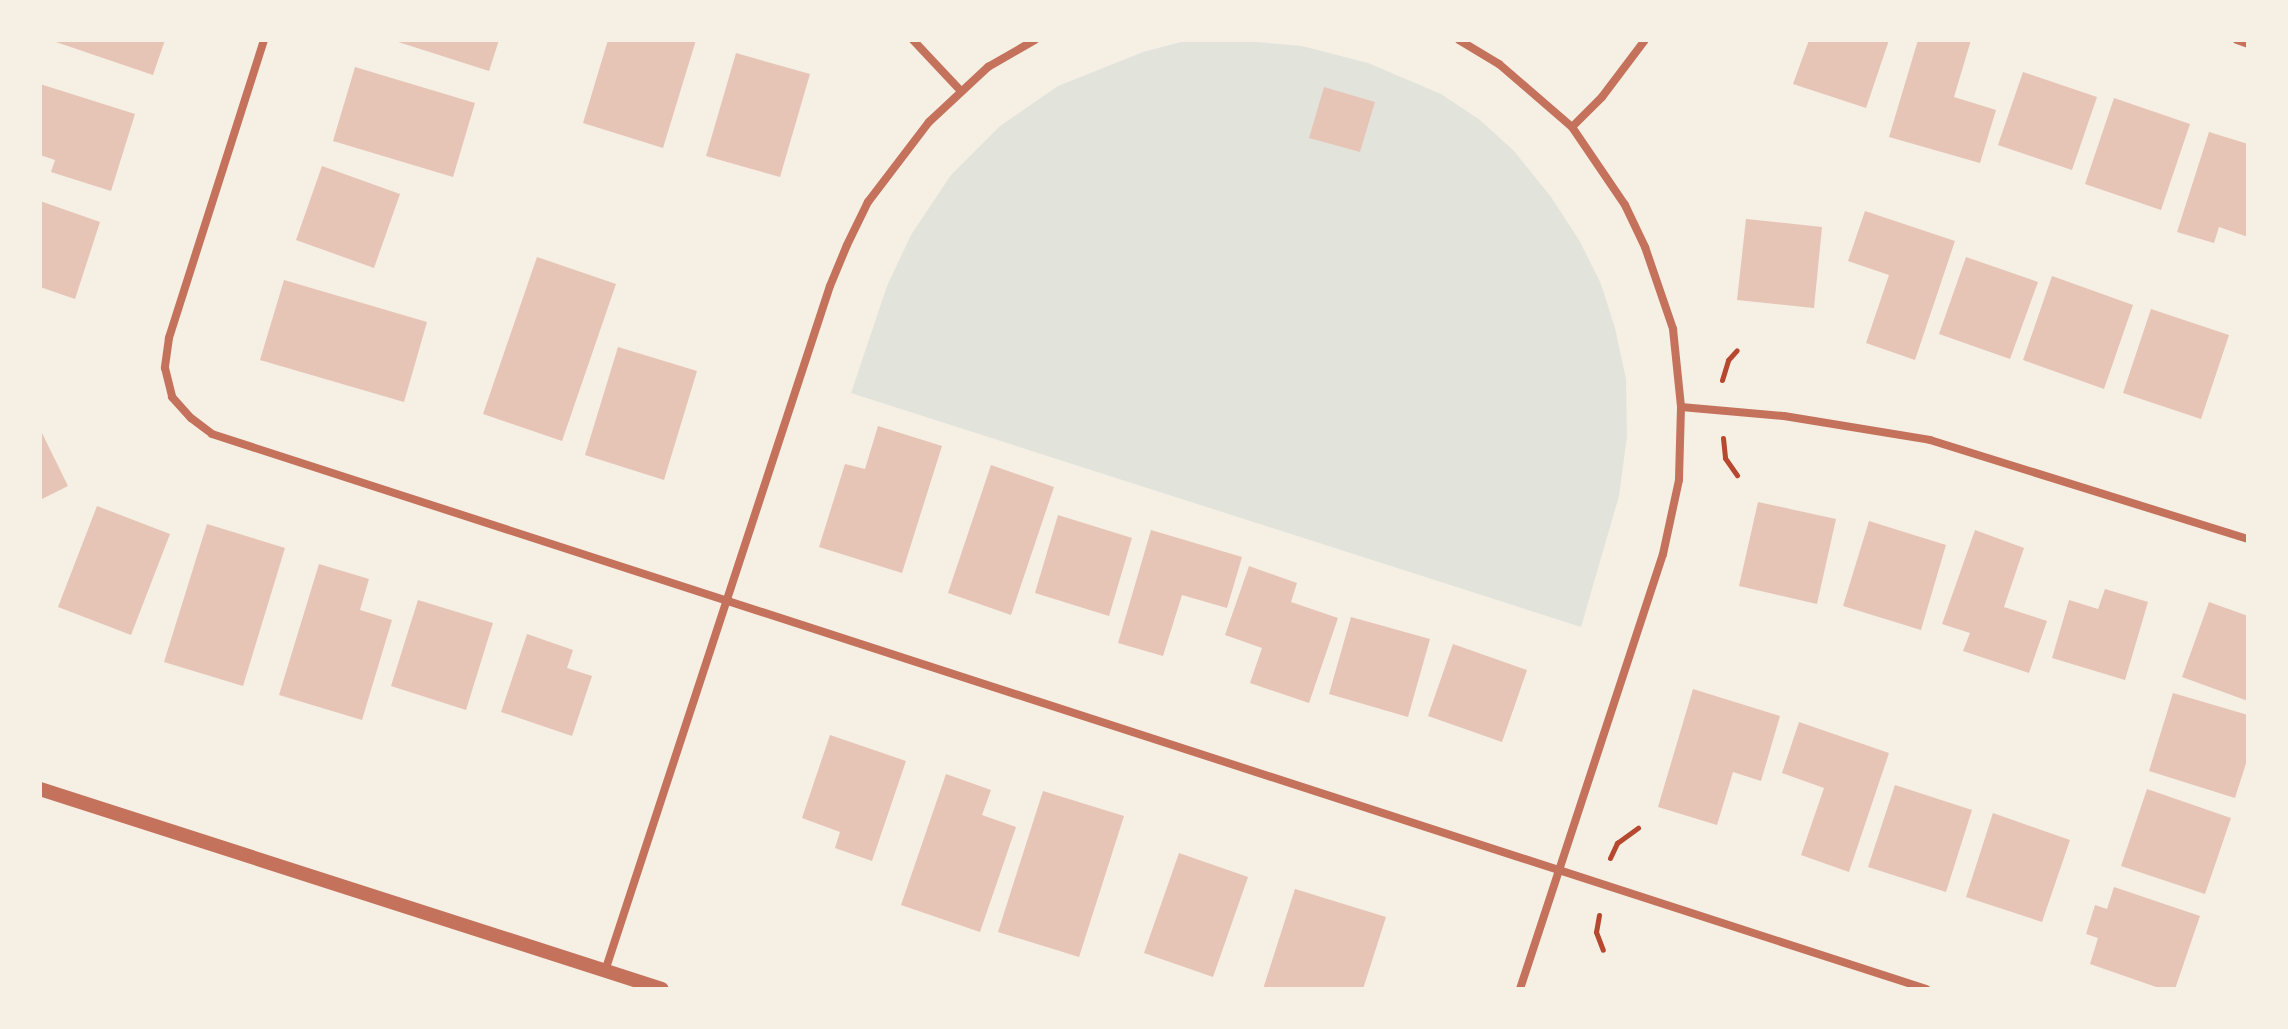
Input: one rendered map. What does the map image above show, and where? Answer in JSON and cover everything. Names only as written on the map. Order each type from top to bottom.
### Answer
[{"type":"street","points":[[264,40],[169,338],[165,368],[172,397],[191,418],[212,434],[236,445],[1926,989]]},
{"type":"street","points":[[913,40],[960,90]]},
{"type":"street","points":[[605,971],[847,245],[895,162],[960,90],[988,67],[1035,40]]},
{"type":"street","points":[[1459,40],[1499,64],[1572,127],[1625,205],[1645,247],[1673,329],[1681,407],[1679,480],[1672,520],[1520,989]]},
{"type":"street","points":[[1572,127],[1602,97],[1645,40]]},
{"type":"street","points":[[2237,40],[2248,44]]},
{"type":"street","points":[[1681,407],[1784,416],[1930,440],[2248,539]]},
{"type":"street","points":[[40,789],[662,989]]},
{"type":"shaded area","points":[[1234,40],[1302,46],[1368,63],[1441,94],[1480,120],[1514,151],[1551,197],[1579,240],[1601,284],[1615,328],[1626,379],[1627,436],[1619,496],[1581,627],[851,393],[887,286],[911,235],[951,175],[1000,126],[1058,86],[1143,52],[1181,42]]},
{"type":"building","points":[[50,40],[165,40],[153,75]]},
{"type":"building","points":[[392,40],[499,40],[489,71]]},
{"type":"building","points":[[608,40],[696,40],[663,148],[583,123]]},
{"type":"building","points":[[1809,40],[1889,40],[1866,108],[1793,84]]},
{"type":"building","points":[[1918,40],[1971,40],[1954,97],[1996,110],[1980,163],[1889,137]]},
{"type":"building","points":[[736,53],[810,74],[780,177],[706,156]]},
{"type":"building","points":[[355,67],[475,103],[453,177],[333,141]]},
{"type":"building","points":[[2023,72],[2097,97],[2072,170],[1998,145]]},
{"type":"building","points":[[40,84],[135,114],[111,191],[51,172],[55,160],[40,155]]},
{"type":"building","points":[[1324,87],[1375,102],[1360,152],[1309,138]]},
{"type":"building","points":[[2114,98],[2190,124],[2161,210],[2085,184]]},
{"type":"building","points":[[2209,132],[2248,144],[2248,237],[2219,227],[2214,243],[2177,232]]},
{"type":"building","points":[[322,166],[400,194],[374,268],[296,240]]},
{"type":"building","points":[[40,201],[100,222],[75,299],[40,287]]},
{"type":"building","points":[[1865,211],[1955,241],[1915,360],[1866,343],[1889,275],[1848,261]]},
{"type":"building","points":[[1746,219],[1822,227],[1814,308],[1737,300]]},
{"type":"building","points":[[537,257],[616,284],[562,441],[483,414]]},
{"type":"building","points":[[1966,257],[2038,282],[2010,359],[1939,334]]},
{"type":"building","points":[[2052,276],[2133,305],[2104,389],[2023,360]]},
{"type":"building","points":[[284,280],[427,322],[404,402],[260,360]]},
{"type":"building","points":[[2151,309],[2229,335],[2201,419],[2123,393]]},
{"type":"building","points":[[618,347],[697,371],[664,480],[585,455]]},
{"type":"building","points":[[878,426],[942,446],[902,573],[819,547],[845,464],[865,469]]},
{"type":"building","points":[[40,429],[68,486],[40,500]]},
{"type":"building","points":[[991,465],[1054,487],[1011,615],[948,593]]},
{"type":"building","points":[[1758,502],[1836,519],[1817,604],[1739,586]]},
{"type":"building","points":[[97,506],[170,534],[131,635],[58,607]]},
{"type":"building","points":[[1058,515],[1132,538],[1109,616],[1035,593]]},
{"type":"building","points":[[1869,521],[1946,545],[1921,630],[1843,606]]},
{"type":"building","points":[[207,524],[285,548],[243,686],[164,662]]},
{"type":"building","points":[[1151,530],[1242,557],[1227,608],[1182,595],[1163,656],[1118,643]]},
{"type":"building","points":[[1975,530],[2024,548],[2004,607],[2047,621],[2029,673],[1963,651],[1970,633],[1942,624]]},
{"type":"building","points":[[319,564],[369,579],[360,610],[392,620],[362,720],[279,695]]},
{"type":"building","points":[[1249,566],[1297,583],[1291,602],[1338,618],[1309,703],[1250,683],[1262,648],[1225,635]]},
{"type":"building","points":[[2105,589],[2148,602],[2125,680],[2052,658],[2069,600],[2098,609]]},
{"type":"building","points":[[418,600],[493,623],[466,710],[391,686]]},
{"type":"building","points":[[2209,602],[2248,616],[2248,701],[2182,677]]},
{"type":"building","points":[[1351,617],[1430,639],[1408,717],[1329,694]]},
{"type":"building","points":[[527,634],[573,650],[567,668],[592,676],[572,736],[501,712]]},
{"type":"building","points":[[1453,644],[1527,670],[1502,742],[1428,716]]},
{"type":"building","points":[[1693,689],[1780,716],[1761,781],[1733,772],[1717,825],[1658,807]]},
{"type":"building","points":[[2173,693],[2248,715],[2248,757],[2235,798],[2149,771]]},
{"type":"building","points":[[1799,722],[1889,753],[1849,872],[1801,855],[1824,788],[1782,773]]},
{"type":"building","points":[[830,735],[906,761],[872,861],[835,848],[840,832],[802,818]]},
{"type":"building","points":[[946,774],[991,790],[982,815],[1016,827],[980,932],[901,905]]},
{"type":"building","points":[[1895,785],[1972,810],[1946,892],[1868,867]]},
{"type":"building","points":[[2147,789],[2231,818],[2205,894],[2121,866]]},
{"type":"building","points":[[1043,791],[1124,816],[1079,957],[998,932]]},
{"type":"building","points":[[1993,813],[2070,840],[2042,922],[1966,897]]},
{"type":"building","points":[[1179,853],[1248,877],[1213,977],[1144,953]]},
{"type":"building","points":[[2114,887],[2200,916],[2175,989],[2162,989],[2090,964],[2098,938],[2086,934],[2095,905],[2107,909]]},
{"type":"building","points":[[1295,889],[1386,917],[1363,989],[1263,989]]}]
